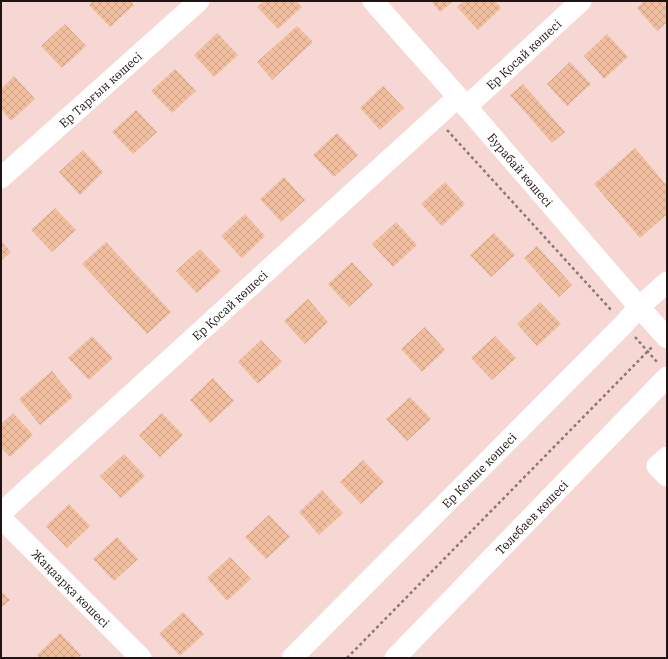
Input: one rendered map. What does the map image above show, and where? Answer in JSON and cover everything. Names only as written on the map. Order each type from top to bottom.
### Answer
[{"type":"street","name":"Ер Тарғын көшесі","points":[[1,178],[200,1]]},
{"type":"street","name":"Бурабай көшесі","points":[[373,1],[666,337]]},
{"type":"street","name":"Ер Қосай көшесі","points":[[1,513],[436,118],[462,102],[581,1]]},
{"type":"street","name":"Ер Көкше көшесі","points":[[292,658],[624,325],[639,307],[667,282]]},
{"type":"street","name":"Төлебаев көшесі","points":[[395,658],[662,370]]},
{"type":"street","points":[[667,457],[658,466],[667,476]]},
{"type":"street","name":"Жаңаарқа көшесі","points":[[1,518],[141,658]]},
{"type":"path","points":[[436,118],[624,325],[662,370]]},
{"type":"path","points":[[347,658],[648,352],[666,337]]},
{"type":"building","points":[[93,1],[130,1],[134,5],[110,27],[89,5]]},
{"type":"building","points":[[264,1],[296,1],[302,7],[278,29],[257,7]]},
{"type":"building","points":[[431,1],[454,1],[440,12]]},
{"type":"building","points":[[464,1],[495,1],[501,8],[478,30],[457,7]]},
{"type":"building","points":[[644,1],[667,1],[667,22],[657,31],[637,8]]},
{"type":"building","points":[[65,24],[86,46],[62,68],[41,46]]},
{"type":"building","points":[[297,26],[313,42],[272,80],[257,62]]},
{"type":"building","points":[[217,33],[238,55],[214,77],[194,55]]},
{"type":"building","points":[[607,34],[628,57],[604,79],[584,56]]},
{"type":"building","points":[[570,62],[591,84],[567,106],[547,84]]},
{"type":"building","points":[[175,69],[196,91],[172,113],[151,91]]},
{"type":"building","points":[[14,76],[35,99],[11,121],[1,109],[1,89]]},
{"type":"building","points":[[523,84],[565,132],[552,143],[510,95]]},
{"type":"building","points":[[383,86],[404,108],[380,130],[360,108]]},
{"type":"building","points":[[136,110],[157,132],[133,154],[112,132]]},
{"type":"building","points":[[337,133],[358,155],[334,177],[313,155]]},
{"type":"building","points":[[635,148],[667,186],[667,214],[640,238],[594,184]]},
{"type":"building","points":[[83,150],[103,172],[80,195],[59,172]]},
{"type":"building","points":[[284,177],[305,200],[281,222],[260,199]]},
{"type":"building","points":[[445,182],[465,204],[442,226],[421,204]]},
{"type":"building","points":[[55,208],[76,230],[52,252],[31,230]]},
{"type":"building","points":[[245,214],[265,236],[242,258],[221,236]]},
{"type":"building","points":[[396,222],[417,245],[393,267],[372,244]]},
{"type":"building","points":[[494,233],[515,255],[491,277],[470,255]]},
{"type":"building","points":[[1,241],[11,252],[1,261]]},
{"type":"building","points":[[106,242],[171,312],[147,334],[82,264]]},
{"type":"building","points":[[537,246],[572,285],[559,297],[524,258]]},
{"type":"building","points":[[200,249],[221,271],[197,293],[176,271]]},
{"type":"building","points":[[352,262],[373,285],[349,307],[328,284]]},
{"type":"building","points":[[308,299],[328,322],[305,344],[284,321]]},
{"type":"building","points":[[540,302],[561,324],[537,346],[517,324]]},
{"type":"building","points":[[425,327],[445,350],[422,372],[401,349]]},
{"type":"building","points":[[92,336],[113,358],[89,380],[68,358]]},
{"type":"building","points":[[495,336],[516,358],[492,380],[471,358]]},
{"type":"building","points":[[261,340],[282,362],[258,384],[238,362]]},
{"type":"building","points":[[52,371],[73,397],[40,425],[19,399]]},
{"type":"building","points":[[213,378],[234,401],[210,423],[190,400]]},
{"type":"building","points":[[410,397],[431,419],[407,441],[386,419]]},
{"type":"building","points":[[13,413],[33,435],[10,457],[1,448],[1,424]]},
{"type":"building","points":[[162,413],[183,435],[160,457],[139,435]]},
{"type":"building","points":[[124,454],[145,476],[121,498],[100,476]]},
{"type":"building","points":[[363,460],[384,482],[361,504],[340,482]]},
{"type":"building","points":[[322,490],[343,513],[319,535],[299,512]]},
{"type":"building","points":[[69,504],[90,526],[67,548],[46,526]]},
{"type":"building","points":[[269,515],[290,537],[266,559],[245,537]]},
{"type":"building","points":[[117,537],[138,559],[114,581],[93,559]]},
{"type":"building","points":[[230,557],[251,579],[227,601],[207,578]]},
{"type":"building","points":[[1,591],[10,600],[1,608]]},
{"type":"building","points":[[183,612],[204,634],[180,656],[159,634]]},
{"type":"building","points":[[60,633],[81,655],[78,658],[40,658],[37,655]]}]
